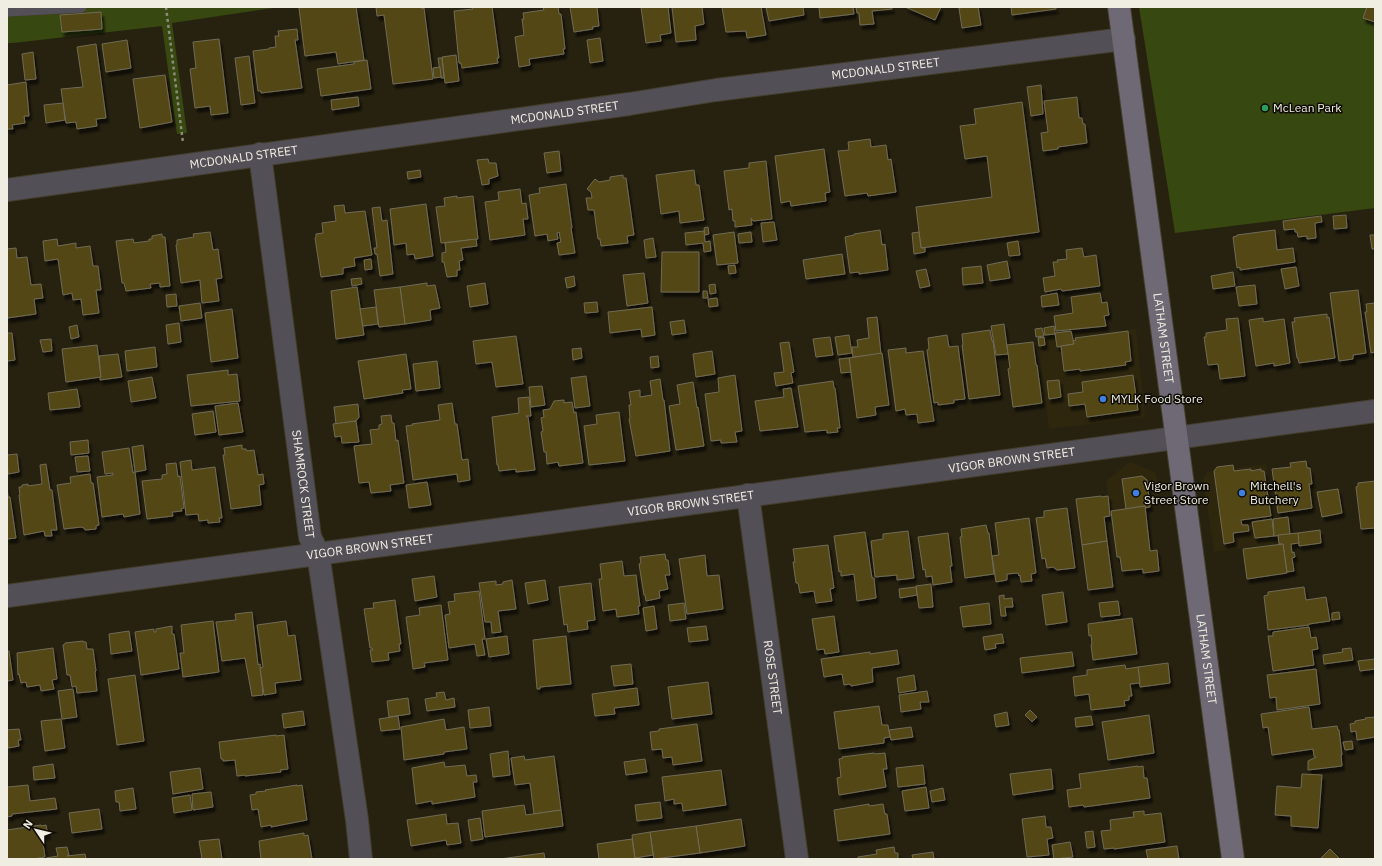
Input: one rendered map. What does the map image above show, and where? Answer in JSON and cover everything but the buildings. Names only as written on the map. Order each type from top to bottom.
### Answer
[{"type":"main road","name":"LATHAM STREET","points":[[1119,7],[1233,859]]},
{"type":"street","name":"MCDONALD STREET","points":[[7,190],[186,166],[260,154],[724,89],[1124,39]]},
{"type":"street","name":"SHAMROCK STREET","points":[[260,154],[310,537],[318,553],[357,820],[361,859]]},
{"type":"street","name":"VIGOR BROWN STREET","points":[[7,596],[1375,410]]},
{"type":"street","name":"ROSE STREET","points":[[748,495],[797,859]]},
{"type":"lane","points":[[7,11],[81,7]]},
{"type":"path","points":[[166,7],[186,166]]},
{"type":"shaded area","points":[[1136,329],[1145,417],[1049,429],[1038,337],[1072,330],[1077,334]]},
{"type":"shaded area","points":[[1130,462],[1156,473],[1160,505],[1110,511],[1106,481]]},
{"type":"shaded area","points":[[1266,464],[1275,544],[1214,552],[1203,479],[1207,472]]},
{"type":"green space","points":[[7,7],[280,7],[172,23],[187,133],[177,134],[162,26],[7,43]]},
{"type":"green space","name":"McLean Park","points":[[1139,7],[1375,7],[1375,208],[1175,233]]},
{"type":"place","name":"McLean Park","points":[[1265,108]]},
{"type":"place","name":"MYLK Food Store","points":[[1103,399]]},
{"type":"place","name":"Vigor Brown Street Store","points":[[1136,493]]},
{"type":"place","name":"Mitchell's Butchery","points":[[1242,493]]}]
